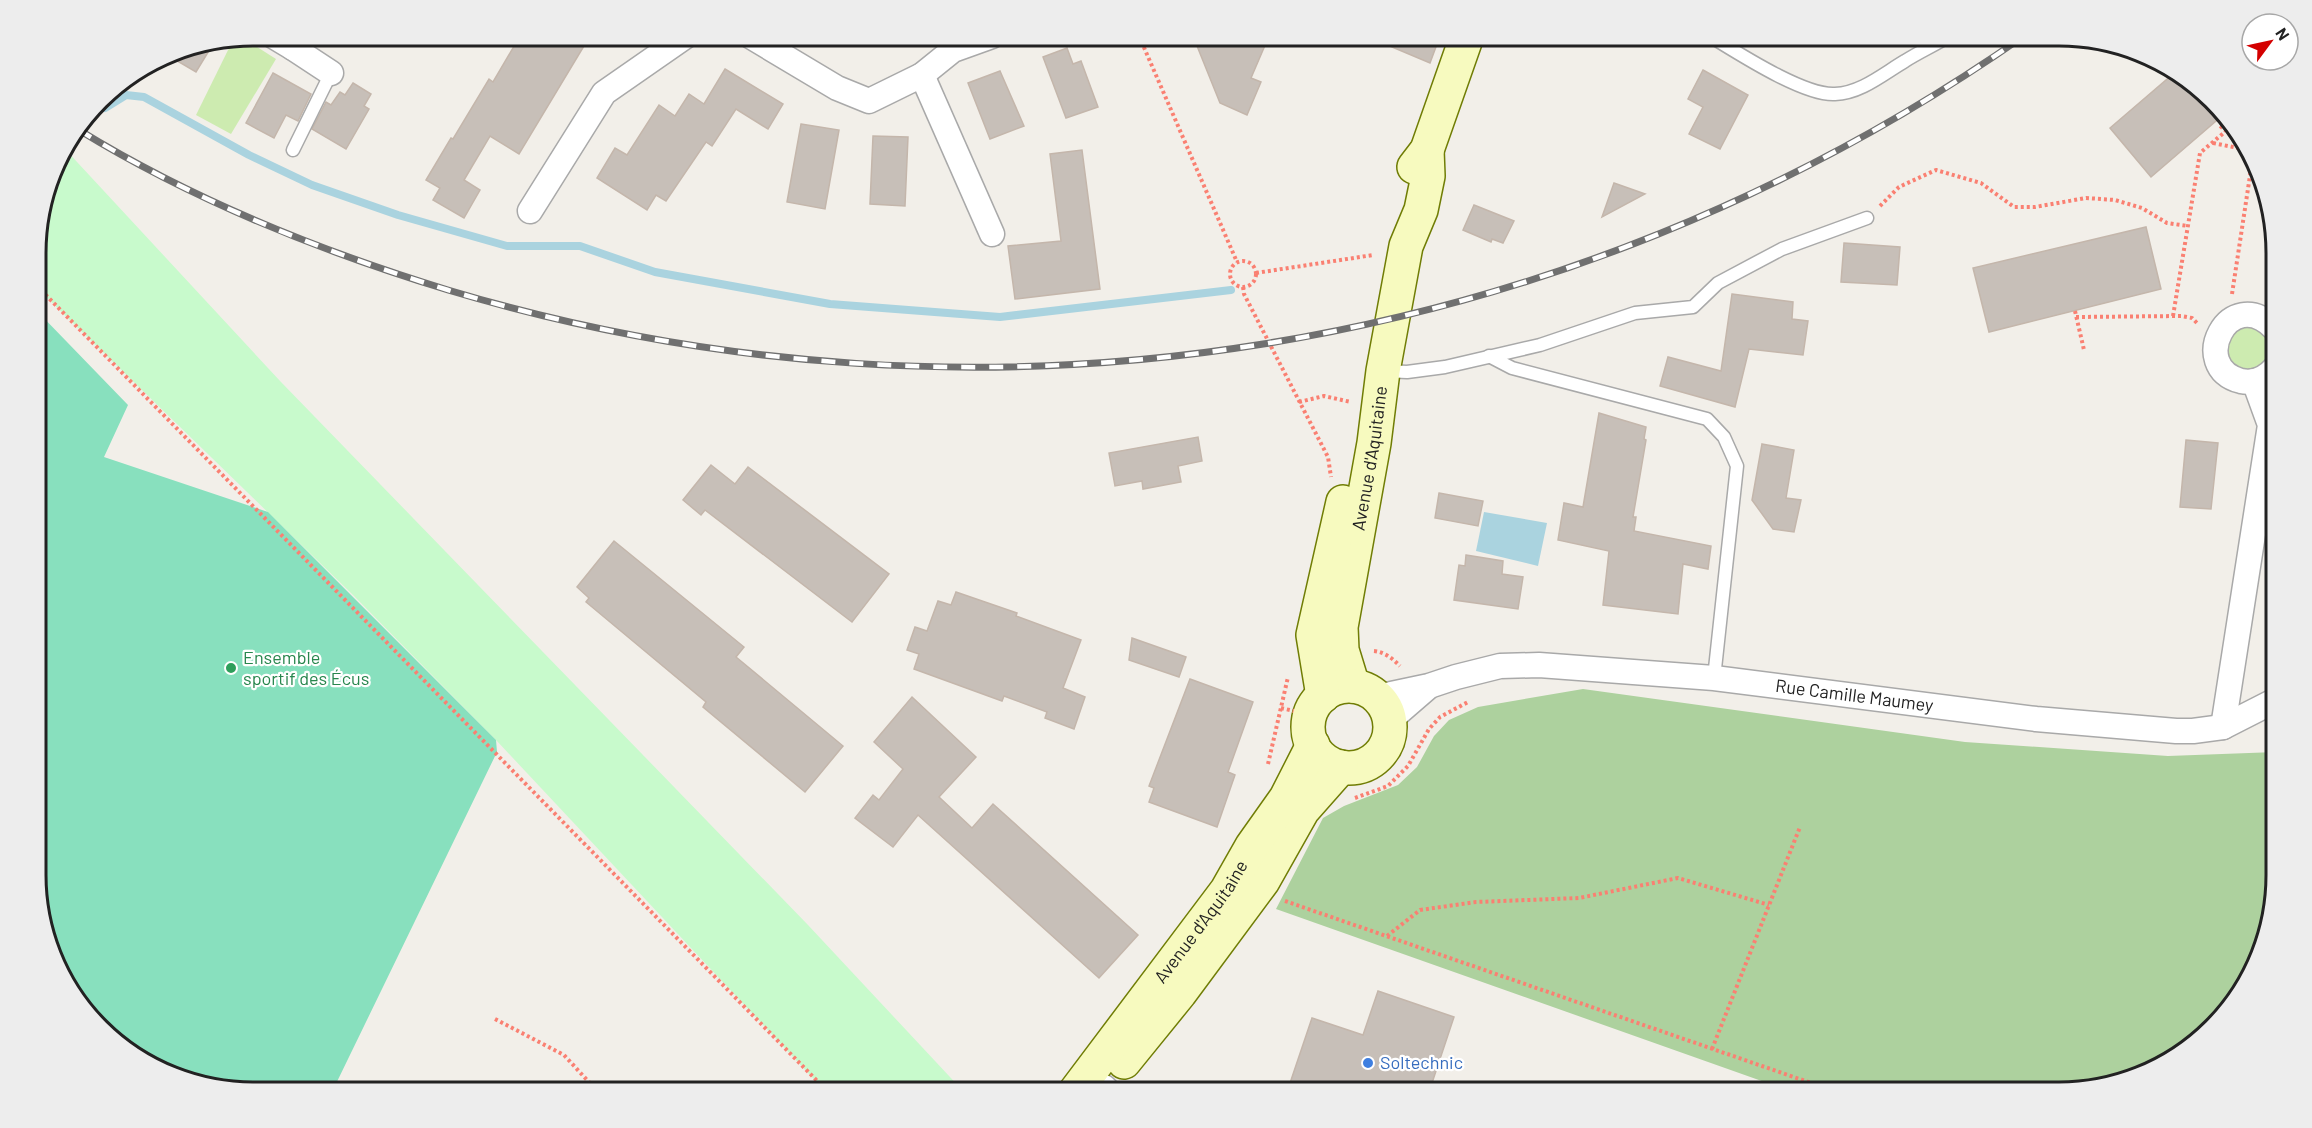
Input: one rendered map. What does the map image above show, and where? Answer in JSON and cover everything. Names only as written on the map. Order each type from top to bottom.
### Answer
[{"type":"street","points":[[297,46],[332,74]]},
{"type":"street","points":[[530,211],[604,93],[672,46]]},
{"type":"street","points":[[767,46],[837,88],[869,101],[922,75],[953,50],[964,46]]},
{"type":"street","name":"Avenue d'Aquitaine","points":[[1373,701],[1342,650],[1341,627],[1406,246],[1402,205],[1412,170],[1426,150],[1463,46]]},
{"type":"street","points":[[922,75],[992,234]]},
{"type":"street","points":[[2266,322],[2258,316],[2248,315],[2238,316],[2228,321],[2216,338],[2215,349],[2217,360],[2223,370],[2232,377],[2242,381],[2254,381],[2266,377]]},
{"type":"street","name":"Avenue d'Aquitaine","points":[[1323,696],[1313,635],[1358,439],[1383,371]]},
{"type":"street","points":[[2254,381],[2266,414]]},
{"type":"street","points":[[2223,727],[2266,451]]},
{"type":"street","name":"Rue Camille Maumey","points":[[1373,701],[1500,666],[1539,665],[1714,678],[2036,719],[2176,731],[2223,727],[2266,705]]},
{"type":"street","points":[[1341,687],[1373,701],[1390,733],[1386,746],[1378,757],[1360,766],[1341,767],[1329,763],[1312,745],[1309,721],[1312,709],[1323,696],[1341,687]]},
{"type":"street","name":"Avenue d'Aquitaine","points":[[1100,1082],[1227,890],[1252,846],[1276,786],[1312,745]]},
{"type":"street","name":"Avenue d'Aquitaine","points":[[1100,1082],[1180,993],[1257,888],[1303,810],[1341,767]]},
{"type":"lane","points":[[1726,46],[1804,88],[1835,95],[1865,86],[1931,46]]},
{"type":"lane","points":[[293,150],[332,74]]},
{"type":"lane","points":[[1383,371],[1407,372],[1489,356],[1540,345],[1635,313],[1693,307],[1718,283],[1782,249],[1867,218]]},
{"type":"lane","points":[[1489,356],[1512,368],[1707,419],[1724,437],[1737,466],[1714,678]]},
{"type":"path","points":[[1143,46],[1237,262]]},
{"type":"path","points":[[2220,126],[2225,130]]},
{"type":"path","points":[[2174,316],[2200,153],[2226,131]]},
{"type":"path","points":[[2213,142],[2236,148]]},
{"type":"path","points":[[1867,218],[1899,187],[1936,170],[1981,183],[2014,207],[2035,207],[2086,198],[2115,200],[2142,208],[2167,223],[2187,226]]},
{"type":"path","points":[[2231,299],[2250,174]]},
{"type":"path","points":[[1256,273],[1351,259],[1406,246]]},
{"type":"path","points":[[1237,262],[1250,262],[1256,273],[1251,285],[1243,287],[1235,284],[1230,277],[1231,268],[1237,262]]},
{"type":"path","points":[[1243,287],[1244,294],[1328,457],[1331,481]]},
{"type":"path","points":[[47,296],[818,1082]]},
{"type":"path","points":[[2075,310],[2084,350]]},
{"type":"path","points":[[2076,317],[2174,316],[2192,318],[2200,327],[2206,321]]},
{"type":"path","points":[[1299,402],[1324,396],[1370,407]]},
{"type":"path","points":[[1276,786],[1289,673]]},
{"type":"path","points":[[1345,802],[1388,786],[1408,766],[1429,729],[1440,717],[1476,700]]},
{"type":"path","points":[[1712,1049],[1800,827]]},
{"type":"path","points":[[1387,936],[1420,909],[1476,902],[1579,898],[1678,878],[1769,905]]},
{"type":"path","points":[[1257,888],[1281,899],[1806,1081]]},
{"type":"path","points":[[495,1018],[564,1055],[589,1082]]},
{"type":"green space","points":[[256,46],[276,59],[231,134],[196,115],[229,48]]},
{"type":"green space","points":[[71,156],[281,382],[808,925],[954,1082],[816,1082],[496,740],[353,595],[47,298],[47,240],[50,213],[62,174]]},
{"type":"green space","name":"Ensemble sportif des Écus","points":[[47,321],[128,405],[104,457],[268,512],[496,740],[497,752],[337,1082],[254,1082],[213,1078],[187,1071],[162,1060],[138,1047],[117,1030],[81,990],[68,966],[57,941],[48,902],[46,874]]},
{"type":"green space","points":[[2248,326],[2263,333],[2266,337],[2266,359],[2263,363],[2248,370],[2233,363],[2226,348],[2233,333]]},
{"type":"green space","points":[[1583,689],[1965,742],[2168,756],[2266,752],[2266,874],[2262,915],[2255,941],[2231,990],[2195,1030],[2174,1047],[2125,1071],[2099,1078],[2072,1081],[1762,1081],[1276,909],[1323,818],[1344,806],[1398,785],[1417,767],[1434,736],[1449,720],[1478,707]]},
{"type":"water","points":[[1484,512],[1547,523],[1538,566],[1476,551]]},
{"type":"building","points":[[514,46],[584,46],[519,154],[490,136],[464,180],[480,190],[464,218],[433,200],[440,188],[426,180],[489,79],[493,82]]},
{"type":"building","points":[[1197,46],[1265,46],[1251,78],[1261,82],[1247,115],[1220,103]]},
{"type":"building","points":[[1390,46],[1436,46],[1430,63]]},
{"type":"building","points":[[1067,48],[1073,64],[1081,61],[1098,107],[1066,118],[1043,57]]},
{"type":"building","points":[[208,52],[196,72],[178,61]]},
{"type":"building","points":[[725,69],[783,104],[768,129],[736,109],[712,146],[706,142],[666,201],[656,195],[647,210],[597,178],[615,148],[627,155],[659,105],[675,116],[689,94],[704,104]]},
{"type":"building","points":[[1703,70],[1748,95],[1720,149],[1689,134],[1703,107],[1688,99]]},
{"type":"building","points":[[1000,71],[1024,126],[990,139],[968,83]]},
{"type":"building","points":[[273,73],[311,94],[298,121],[286,115],[274,138],[246,123]]},
{"type":"building","points":[[2168,78],[2195,98],[2217,120],[2151,177],[2110,128]]},
{"type":"building","points":[[353,83],[371,94],[364,106],[369,109],[346,149],[312,129],[326,102],[331,105],[340,92],[345,95]]},
{"type":"building","points":[[801,124],[839,130],[825,209],[787,202]]},
{"type":"building","points":[[873,136],[908,137],[905,206],[870,204]]},
{"type":"building","points":[[1082,150],[1100,289],[1015,299],[1008,246],[1061,241],[1050,154]]},
{"type":"building","points":[[1614,183],[1645,194],[1602,217]]},
{"type":"building","points":[[1474,205],[1514,221],[1503,243],[1492,239],[1491,242],[1463,230]]},
{"type":"building","points":[[2146,227],[2161,289],[1989,332],[1973,268]]},
{"type":"building","points":[[1844,243],[1900,247],[1897,285],[1841,282]]},
{"type":"building","points":[[1732,294],[1793,302],[1792,319],[1808,321],[1803,355],[1749,349],[1735,407],[1660,386],[1668,357],[1721,371]]},
{"type":"building","points":[[1599,413],[1646,427],[1644,439],[1646,440],[1633,517],[1636,517],[1634,531],[1711,546],[1708,569],[1683,564],[1678,614],[1603,605],[1609,551],[1558,540],[1564,503],[1583,507]]},
{"type":"building","points":[[1198,437],[1202,461],[1178,466],[1181,482],[1143,489],[1142,481],[1115,486],[1109,453]]},
{"type":"building","points":[[2186,440],[2218,443],[2211,509],[2180,507]]},
{"type":"building","points":[[1762,444],[1794,450],[1786,498],[1801,500],[1794,532],[1773,529],[1752,500]]},
{"type":"building","points":[[711,465],[735,484],[748,467],[889,574],[852,622],[705,510],[701,515],[683,500]]},
{"type":"building","points":[[1439,493],[1483,501],[1478,526],[1435,518]]},
{"type":"building","points":[[614,541],[744,647],[736,657],[843,746],[805,792],[703,707],[706,702],[586,602],[589,598],[577,587]]},
{"type":"building","points":[[1466,555],[1503,561],[1502,574],[1523,577],[1518,609],[1454,600],[1459,565],[1465,566]]},
{"type":"building","points":[[956,592],[1017,613],[1016,616],[1081,640],[1063,688],[1085,697],[1074,729],[1045,718],[1047,712],[1004,696],[1002,701],[914,669],[919,654],[907,650],[915,627],[927,631],[938,601],[951,605]]},
{"type":"building","points":[[1132,638],[1186,657],[1179,677],[1129,660]]},
{"type":"building","points":[[1190,679],[1253,702],[1228,772],[1235,775],[1217,827],[1149,802],[1154,788],[1149,786]]},
{"type":"building","points":[[912,697],[976,757],[939,797],[972,828],[993,804],[1138,935],[1099,978],[918,815],[893,847],[855,818],[873,795],[879,800],[903,769],[874,742]]},
{"type":"building","name":"Soltechnic","points":[[1378,991],[1454,1017],[1433,1081],[1291,1081],[1312,1018],[1363,1035]]},
{"type":"waterway","points":[[110,105],[126,95],[144,97],[249,155],[312,185],[398,215],[507,246],[580,246],[655,272],[830,304],[1000,317],[1231,290]]},
{"type":"railway","points":[[84,133],[167,179],[258,222],[352,258],[448,290],[651,338],[856,363],[1061,365],[1265,344],[1465,300],[1659,234],[1846,146],[2008,46]]},
{"type":"place","name":"Ensemble sportif des Écus","points":[[231,668]]},
{"type":"place","name":"Soltechnic","points":[[1368,1063]]}]
